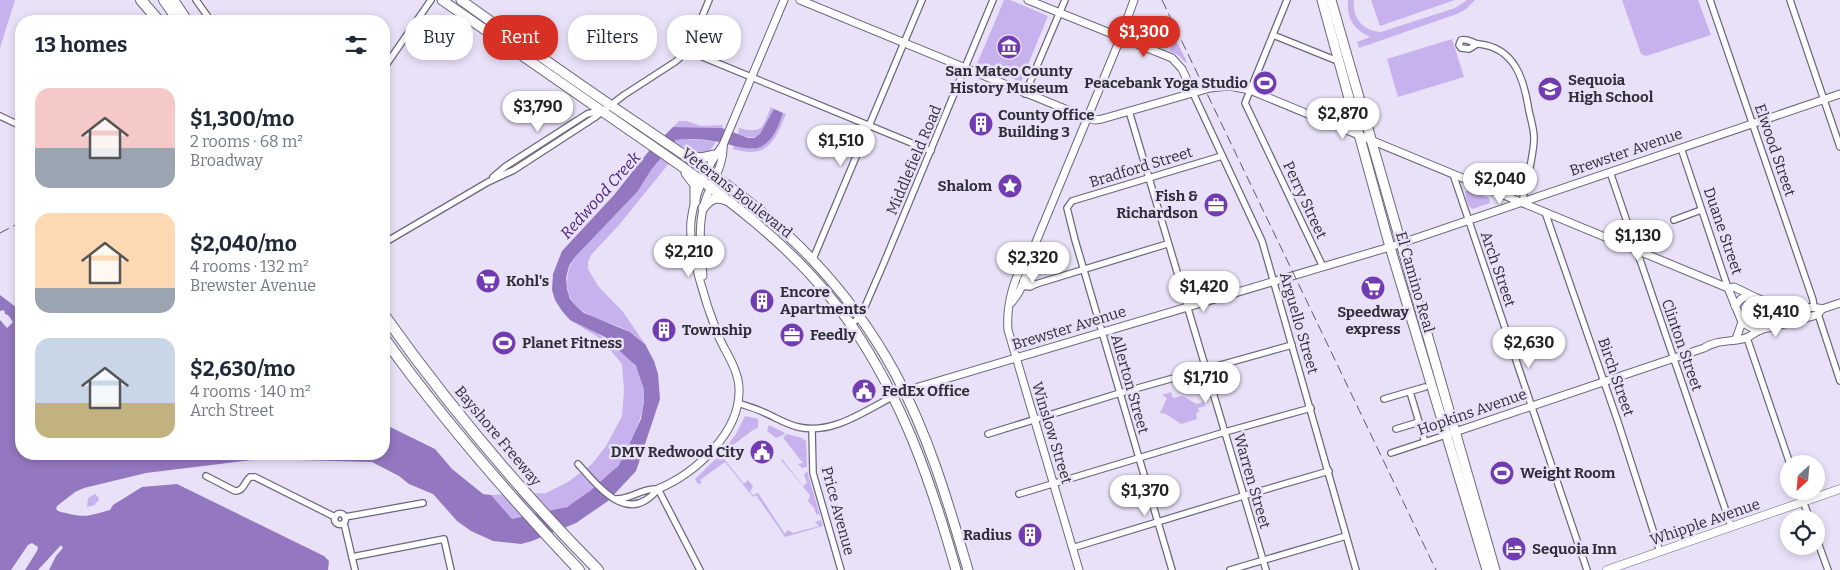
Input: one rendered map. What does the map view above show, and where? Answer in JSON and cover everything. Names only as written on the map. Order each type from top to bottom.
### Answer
[{"type":"highway","points":[[141,0],[154,15]]},
{"type":"highway","points":[[148,0],[158,15]]},
{"type":"highway","points":[[164,0],[175,15]]},
{"type":"highway","points":[[173,0],[183,15]]},
{"type":"highway","name":"Bayshore Freeway","points":[[390,323],[438,388],[505,470],[598,570]]},
{"type":"highway","name":"Bayshore Freeway","points":[[390,346],[427,396],[492,475],[579,570]]},
{"type":"main road","name":"Veterans Boulevard","points":[[442,0],[732,202],[771,235],[813,278],[850,324],[893,395],[922,461],[956,570]]},
{"type":"main road","name":"Veterans Boulevard","points":[[460,0],[711,174],[768,217],[813,259],[860,318],[905,391],[936,464],[966,570]]},
{"type":"main road","name":"El Camino Real","points":[[1322,0],[1390,247],[1495,570]]},
{"type":"main road","name":"El Camino Real","points":[[1331,0],[1400,243],[1487,570]]},
{"type":"main road","points":[[683,154],[697,158],[715,156]]},
{"type":"main road","points":[[678,164],[695,185],[699,205],[713,198],[732,202]]},
{"type":"main road","points":[[794,257],[813,259],[813,278]]},
{"type":"main road","name":"Whipple Avenue","points":[[1607,570],[1840,489]]},
{"type":"main road","points":[[949,543],[958,552],[966,570]]},
{"type":"street","points":[[196,0],[206,15]]},
{"type":"street","points":[[390,53],[430,0]]},
{"type":"street","points":[[704,15],[710,0]]},
{"type":"street","points":[[711,174],[715,156],[723,145],[732,126],[784,0]]},
{"type":"street","points":[[800,0],[1087,118],[1098,120],[1223,86],[1250,90],[1728,288],[1734,287],[1785,308],[1818,310],[1840,303]]},
{"type":"street","points":[[813,259],[922,0]]},
{"type":"street","name":"Middlefield Road","points":[[860,318],[993,0]]},
{"type":"street","points":[[1028,0],[1172,58],[1182,69],[1193,93]]},
{"type":"street","points":[[1025,94],[1065,0]]},
{"type":"street","name":"Winslow Street","points":[[1011,303],[1016,297],[1030,265],[1031,254],[1134,0]]},
{"type":"street","points":[[1250,90],[1287,0]]},
{"type":"street","name":"Elwood Street","points":[[1710,0],[1818,310],[1840,381]]},
{"type":"street","points":[[1790,0],[1840,147]]},
{"type":"street","points":[[1273,35],[1340,62]]},
{"type":"street","points":[[1477,44],[1486,44],[1493,47],[1509,58],[1518,71],[1528,101],[1534,141],[1522,202]]},
{"type":"street","points":[[390,239],[488,182],[514,170],[678,60]]},
{"type":"street","points":[[710,60],[931,151]]},
{"type":"street","name":"Perry Street","points":[[1250,90],[1245,102],[1246,106],[1323,266]]},
{"type":"street","name":"Arguello Street","points":[[1193,93],[1256,227],[1274,281],[1356,570]]},
{"type":"street","name":"Brewster Avenue","points":[[738,403],[765,412],[789,425],[822,429],[838,424],[893,395],[905,391],[1390,247],[1840,94]]},
{"type":"street","name":"Warren Street","points":[[1130,111],[1150,177],[1167,244],[1188,306],[1242,496],[1266,570]]},
{"type":"street","points":[[0,116],[15,123]]},
{"type":"street","points":[[578,464],[604,492],[621,503],[633,505],[652,497],[658,489],[687,474],[723,438],[738,403],[739,387],[736,375],[719,336],[694,260],[691,222],[706,184],[724,155],[723,145]]},
{"type":"street","name":"Duane Street","points":[[1681,148],[1728,288],[1742,322]]},
{"type":"street","name":"Bradford Street","points":[[1068,205],[1072,201],[1222,156]]},
{"type":"street","name":"Clinton Street","points":[[1610,172],[1731,526]]},
{"type":"street","name":"Arch Street","points":[[1453,174],[1587,570]]},
{"type":"street","name":"Allerton Street","points":[[1068,205],[1067,210],[1102,333],[1172,570]]},
{"type":"street","points":[[1674,220],[1701,210]]},
{"type":"street","name":"Birch Street","points":[[1544,212],[1644,498],[1660,552]]},
{"type":"street","points":[[1022,283],[1030,287],[1167,244]]},
{"type":"street","name":"Winslow Street","points":[[1031,254],[1024,262],[1010,295],[1008,330],[1079,570]]},
{"type":"street","points":[[1735,306],[1741,299],[1747,296],[1761,303],[1765,301]]},
{"type":"street","name":"Hopkins Avenue","points":[[1761,330],[1766,324],[1782,318],[1785,308]]},
{"type":"street","name":"Hopkins Avenue","points":[[1391,453],[1673,358],[1704,348],[1725,345],[1733,340],[1746,338],[1761,330],[1800,319],[1802,315],[1818,310]]},
{"type":"street","points":[[850,324],[860,318]]},
{"type":"street","points":[[1733,340],[1742,322],[1750,327],[1761,330]]},
{"type":"street","points":[[1746,338],[1787,455]]},
{"type":"street","points":[[988,434],[1120,393],[1292,345]]},
{"type":"street","points":[[1384,399],[1425,387]]},
{"type":"street","points":[[1410,392],[1426,442]]},
{"type":"street","points":[[1019,494],[1311,408]]},
{"type":"street","points":[[1396,428],[1419,422]]},
{"type":"street","name":"Price Avenue","points":[[812,429],[813,473],[841,570]]},
{"type":"street","points":[[1072,548],[1328,471]]},
{"type":"street","points":[[206,476],[235,491],[239,491],[250,477],[254,477],[335,517],[340,514],[345,520],[355,570]]},
{"type":"street","points":[[614,498],[627,498],[647,489],[658,489]]},
{"type":"street","points":[[658,489],[700,570]]},
{"type":"street","points":[[1802,500],[1806,510]]},
{"type":"street","points":[[345,520],[423,503]]},
{"type":"street","points":[[1230,570],[1346,536]]},
{"type":"street","points":[[352,557],[444,539],[451,570]]},
{"type":"street","points":[[1823,555],[1828,570]]},
{"type":"shaded area","points":[[0,0],[15,0],[0,48]]},
{"type":"shaded area","points":[[1004,0],[1010,0],[1048,16],[1021,82],[977,64]]},
{"type":"shaded area","points":[[1348,0],[1354,0],[1357,18],[1364,26],[1381,32],[1455,8],[1467,0],[1475,0],[1466,9],[1457,14],[1359,48],[1357,42],[1370,37],[1355,27],[1352,22],[1348,12]]},
{"type":"shaded area","points":[[1371,0],[1455,0],[1380,26]]},
{"type":"shaded area","points":[[1622,0],[1698,0],[1711,35],[1646,56],[1641,54]]},
{"type":"shaded area","points":[[1175,38],[1186,63],[1178,55],[1169,51]]},
{"type":"shaded area","points":[[1452,39],[1464,77],[1398,97],[1387,59]]},
{"type":"shaded area","points":[[771,107],[774,109],[762,132],[752,137],[738,134],[739,128],[758,130],[761,128]]},
{"type":"shaded area","points":[[774,109],[783,113],[772,137],[760,147],[744,148],[700,139],[676,140],[651,170],[638,191],[574,258],[569,266],[566,278],[570,299],[584,313],[630,332],[645,344],[658,374],[660,399],[636,471],[608,501],[576,523],[532,541],[521,544],[493,541],[471,531],[457,521],[433,494],[409,484],[399,476],[372,462],[297,460],[390,460],[390,427],[435,449],[452,469],[483,494],[491,495],[512,519],[567,507],[590,491],[618,466],[624,456],[641,419],[644,389],[636,366],[605,337],[570,320],[555,300],[552,290],[553,274],[562,251],[614,195],[648,152],[673,127],[722,128],[748,138],[754,138],[760,134]]},
{"type":"shaded area","points":[[783,113],[786,114],[782,124],[768,146],[754,152],[733,149],[734,145],[753,149],[773,136]]},
{"type":"shaded area","points":[[679,121],[687,121],[701,126],[723,125],[722,128],[673,127]]},
{"type":"shaded area","points":[[676,140],[716,141],[709,151],[702,154],[693,152],[683,146],[619,225],[591,255],[588,262],[588,269],[598,286],[623,312],[645,344],[630,332],[589,315],[577,307],[572,301],[567,288],[568,273],[574,258],[638,191],[651,170]]},
{"type":"shaded area","points":[[1469,190],[1489,198],[1490,203],[1472,209],[1466,196],[1466,191]]},
{"type":"shaded area","points":[[0,295],[15,306],[15,460],[252,460],[146,473],[84,488],[75,492],[57,506],[56,509],[58,511],[79,516],[95,514],[110,510],[113,505],[142,487],[177,484],[324,556],[329,561],[328,570],[49,570],[56,556],[63,548],[61,545],[38,570],[25,570],[37,551],[38,547],[32,543],[28,545],[11,570],[0,570]]},
{"type":"shaded area","points":[[1749,300],[1769,306],[1779,312],[1762,317],[1759,324],[1749,323],[1740,309],[1743,302]]},
{"type":"shaded area","points":[[570,320],[606,339],[629,358],[640,375],[643,384],[644,404],[631,442],[622,460],[595,488],[574,503],[563,508],[512,519],[491,495],[546,493],[568,482],[592,464],[606,446],[622,416],[624,390],[622,364],[601,339]]},
{"type":"shaded area","points":[[1171,392],[1173,398],[1182,396],[1197,404],[1204,402],[1205,406],[1198,408],[1197,419],[1181,424],[1166,414],[1160,413],[1167,398],[1162,395]]},
{"type":"shaded area","points":[[745,416],[758,419],[758,428],[729,448],[727,446],[736,434]]},
{"type":"shaded area","points":[[769,425],[785,434],[776,438],[767,431]]},
{"type":"shaded area","points":[[787,434],[806,441],[807,467],[802,468],[798,464],[803,463],[783,438]]},
{"type":"shaded area","points":[[724,451],[727,455],[725,460],[744,484],[748,480],[753,486],[750,492],[753,495],[758,493],[785,534],[788,530],[793,533],[819,526],[815,522],[821,520],[823,526],[785,537],[756,495],[753,497],[725,462],[700,480],[702,483],[698,484],[695,479]]},
{"type":"shaded area","points":[[781,460],[803,486],[807,483],[804,475],[807,471],[820,515],[816,514],[808,501],[810,495]]},
{"type":"shaded area","points":[[95,494],[99,498],[98,502],[87,507],[88,498]]},
{"type":"pier","points":[[4,310],[5,314],[13,322],[7,328],[0,320],[0,311]]},
{"type":"railway","points":[[1162,0],[1436,570]]},
{"type":"railway","points":[[0,233],[15,225]]},
{"type":"place","name":"San Mateo County History Museum","points":[[1009,47]]},
{"type":"place","name":"Peacebank Yoga Studio","points":[[1265,83]]},
{"type":"place","name":"Sequoia High School","points":[[1550,89]]},
{"type":"place","name":"County Office Building 3","points":[[981,124]]},
{"type":"place","name":"Shalom","points":[[1010,186]]},
{"type":"place","name":"Fish & Richardson","points":[[1216,205]]},
{"type":"place","name":"Kohl's","points":[[488,281]]},
{"type":"place","name":"Speedway express","points":[[1373,288]]},
{"type":"place","name":"Encore Apartments","points":[[762,301]]},
{"type":"place","name":"Township","points":[[664,330]]},
{"type":"place","name":"Feedly","points":[[792,335]]},
{"type":"place","name":"Planet Fitness","points":[[504,343]]},
{"type":"place","name":"FedEx Office","points":[[864,391]]},
{"type":"place","name":"DMV Redwood City","points":[[762,452]]},
{"type":"place","name":"Weight Room","points":[[1502,473]]},
{"type":"place","name":"Radius","points":[[1030,535]]},
{"type":"place","name":"Sequoia Inn","points":[[1514,549]]},
{"type":"water label","name":"Redwood Creek","points":[[600,195]]}]
